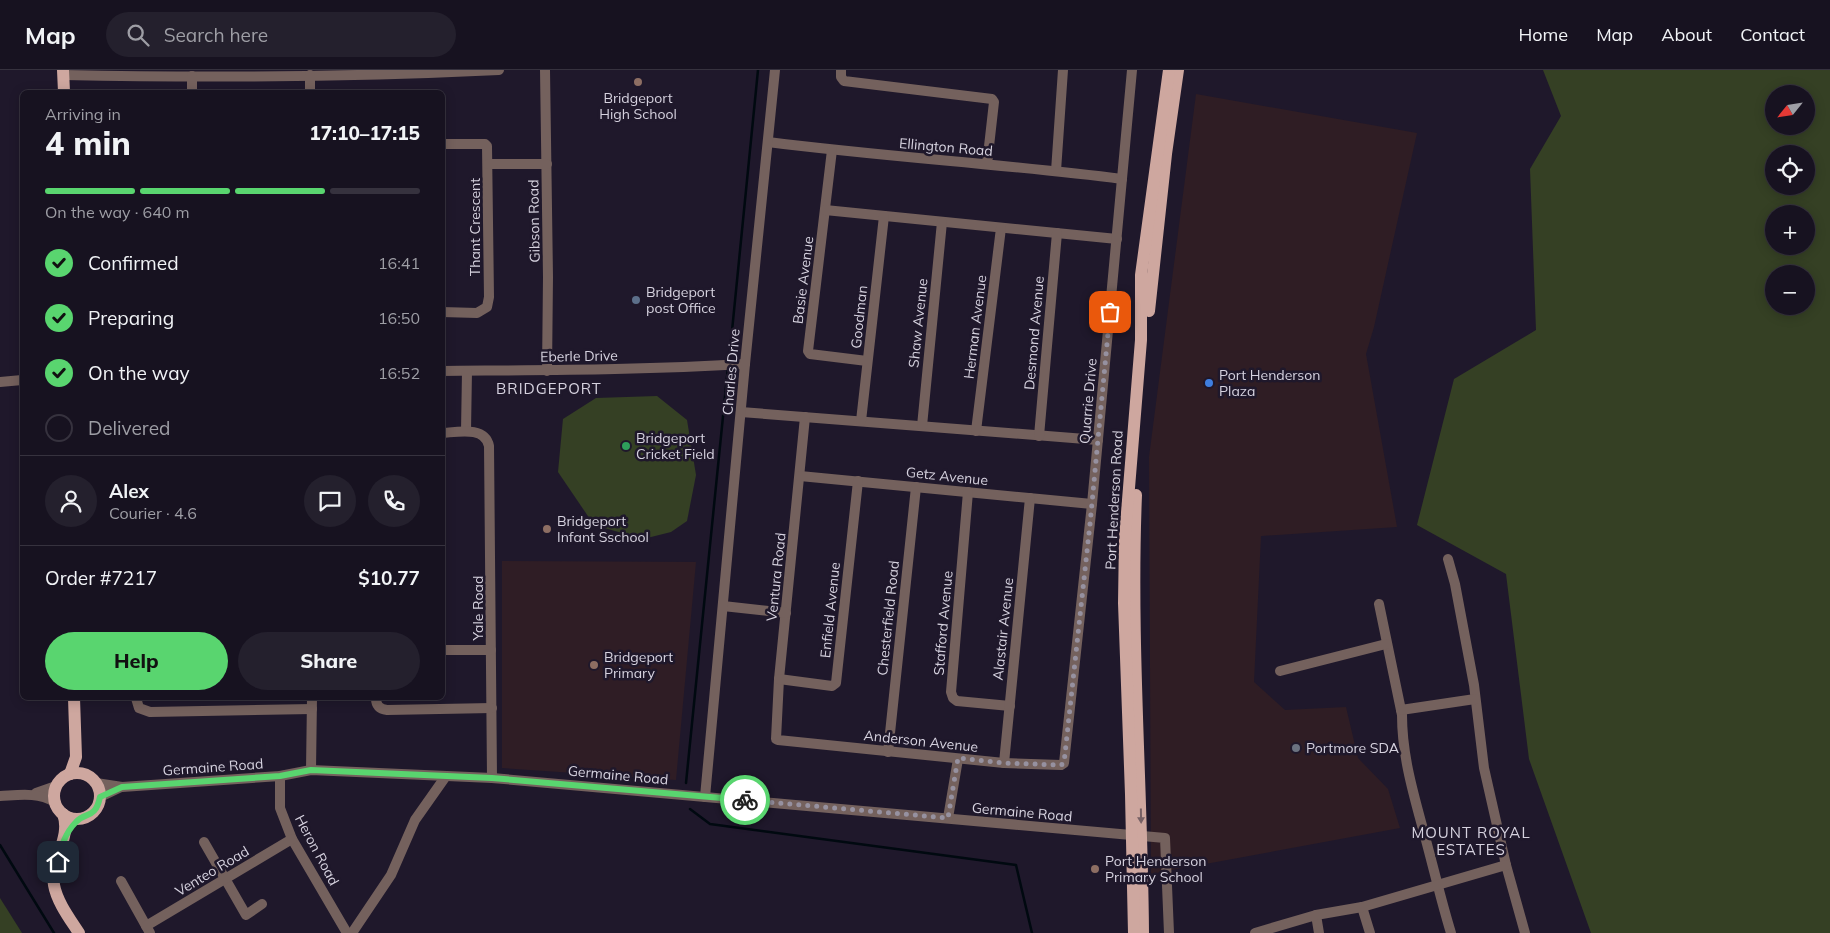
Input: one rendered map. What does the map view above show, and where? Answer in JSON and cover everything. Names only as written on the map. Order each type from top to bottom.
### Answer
[{"type":"main road","name":"Port Henderson Road","points":[[1143,933],[1131,794],[1124,603],[1125,537],[1141,340],[1141,276],[1169,70]]},
{"type":"main road","name":"Port Henderson Road","points":[[1134,933],[1136,836],[1134,546],[1138,455],[1151,276],[1178,70]]},
{"type":"main road","points":[[64,73],[64,90]]},
{"type":"main road","points":[[70,774],[76,757],[72,700]]},
{"type":"main road","points":[[63,814],[68,817],[79,818],[91,814],[96,809],[100,797],[99,790],[75,742]]},
{"type":"main road","points":[[79,933],[60,902],[54,885],[66,822],[55,802],[54,795],[56,786],[64,777],[70,774],[85,774],[94,781]]},
{"type":"main road","points":[[65,835],[79,818]]},
{"type":"street","points":[[64,73],[134,73],[192,76],[499,70]]},
{"type":"street","name":"Gibson Road","points":[[545,70],[547,371]]},
{"type":"street","name":"Charles Drive","points":[[705,797],[740,412],[775,70]]},
{"type":"street","points":[[841,70],[841,76],[844,80],[992,99],[994,102],[987,164]]},
{"type":"street","points":[[1056,171],[1063,70]]},
{"type":"street","name":"Quarrie Drive","points":[[1064,763],[1092,504],[1132,70]]},
{"type":"street","points":[[310,75],[310,90]]},
{"type":"street","points":[[192,76],[192,90]]},
{"type":"street","name":"Ellington Road","points":[[768,142],[1122,179]]},
{"type":"street","name":"Thant Crescent","points":[[445,144],[485,144],[487,150],[489,302],[487,307],[477,312],[445,312]]},
{"type":"street","name":"Basie Avenue","points":[[832,150],[809,353],[868,361]]},
{"type":"street","points":[[488,164],[547,164]]},
{"type":"street","points":[[825,210],[1117,239]]},
{"type":"street","name":"Goodman","points":[[861,421],[884,216]]},
{"type":"street","name":"Shaw Avenue","points":[[922,426],[942,222]]},
{"type":"street","name":"Herman Avenue","points":[[976,431],[1001,228]]},
{"type":"street","name":"Desmond Avenue","points":[[1039,436],[1057,233]]},
{"type":"street","name":"Eberle Drive","points":[[445,371],[547,371],[745,364]]},
{"type":"street","points":[[445,433],[466,432],[467,371]]},
{"type":"street","points":[[0,382],[20,380]]},
{"type":"street","points":[[740,412],[1098,440]]},
{"type":"street","name":"Ventura Road","points":[[776,739],[805,417]]},
{"type":"street","name":"Yale Road","points":[[466,432],[480,434],[487,439],[490,455],[492,778]]},
{"type":"street","name":"Getz Avenue","points":[[800,476],[1092,504]]},
{"type":"street","name":"Enfield Avenue","points":[[780,679],[832,686],[836,683],[858,481]]},
{"type":"street","name":"Chesterfield Road","points":[[888,752],[916,487]]},
{"type":"street","name":"Stafford Avenue","points":[[968,492],[952,698],[957,701],[1010,706]]},
{"type":"street","name":"Alastair Avenue","points":[[1004,763],[1030,498]]},
{"type":"street","points":[[1448,559],[1455,584],[1475,699],[1484,768],[1506,864],[1525,933]]},
{"type":"street","points":[[1378,604],[1401,710],[1410,782],[1437,885],[1452,933]]},
{"type":"street","points":[[723,606],[786,613]]},
{"type":"street","points":[[1280,671],[1386,644]]},
{"type":"street","points":[[445,650],[492,650]]},
{"type":"street","points":[[1401,710],[1475,699]]},
{"type":"street","points":[[137,700],[139,708],[150,712],[312,709]]},
{"type":"street","points":[[311,770],[312,700]]},
{"type":"street","points":[[376,700],[378,707],[387,710],[492,708]]},
{"type":"street","name":"Anderson Avenue","points":[[776,739],[1004,763],[1061,765],[1064,763]]},
{"type":"street","points":[[948,818],[958,758]]},
{"type":"street","name":"Germaine Road","points":[[94,781],[122,787],[280,776],[311,770],[492,778],[1165,838],[1169,933]]},
{"type":"street","name":"Heron Road","points":[[280,776],[280,808],[292,839],[348,933]]},
{"type":"street","points":[[352,933],[391,876],[415,820],[446,776]]},
{"type":"street","points":[[32,794],[56,786]]},
{"type":"street","name":"Germaine Road","points":[[100,797],[122,787]]},
{"type":"street","points":[[0,796],[42,795],[55,802]]},
{"type":"street","name":"Venteo Road","points":[[148,929],[292,839]]},
{"type":"street","points":[[204,842],[246,915],[262,904]]},
{"type":"street","points":[[1255,933],[1316,915],[1362,907],[1506,864]]},
{"type":"street","points":[[121,881],[148,929]]},
{"type":"street","points":[[1362,907],[1370,933]]},
{"type":"street","points":[[1316,915],[1319,933]]},
{"type":"shaded area","points":[[1196,94],[1417,133],[1374,327],[1366,354],[1397,527],[1261,536],[1254,682],[1285,710],[1346,707],[1358,758],[1388,789],[1400,828],[1151,874],[1149,457]]},
{"type":"shaded area","name":"Bridgeport Primary","points":[[502,561],[696,562],[676,780],[502,768]]},
{"type":"green space","points":[[1543,70],[1830,70],[1830,933],[1591,933],[1529,759],[1506,574],[1417,525],[1454,379],[1536,330],[1530,169],[1561,116]]},
{"type":"green space","name":"Bridgeport Cricket Field","points":[[657,396],[687,420],[696,475],[687,521],[671,532],[643,539],[594,525],[558,472],[563,419],[596,398]]},
{"type":"green space","points":[[0,898],[22,933],[0,933]]},
{"type":"waterway","points":[[729,361],[758,70]]},
{"type":"waterway","points":[[686,783],[728,367]]},
{"type":"waterway","points":[[690,809],[710,824],[1016,865],[1032,933]]},
{"type":"waterway","points":[[0,845],[54,933]]},
{"type":"way so far","points":[[745,800],[948,818],[958,758],[1004,763],[1061,765],[1064,763],[1090,524],[1110,312]]},
{"type":"place","name":"Bridgeport High School","points":[[638,82]]},
{"type":"place","name":"Bridgeport post Office","points":[[636,300]]},
{"type":"place","name":"Port Henderson Plaza","points":[[1209,383]]},
{"type":"place","name":"Bridgeport Cricket Field","points":[[626,446]]},
{"type":"place","name":"Bridgeport Infant Sschool","points":[[547,529]]},
{"type":"place","name":"Bridgeport Primary","points":[[594,665]]},
{"type":"place","name":"Portmore SDA","points":[[1296,748]]},
{"type":"place","name":"Port Henderson Primary School","points":[[1095,869]]},
{"type":"district","name":"BRIDGEPORT","points":[[549,388]]},
{"type":"district","name":"MOUNT ROYAL ESTATES","points":[[1471,840]]},
{"type":"route","points":[[58,862],[65,835],[79,818],[86,817],[96,809],[100,797],[122,787],[280,776],[311,770],[492,778],[745,800]]}]
